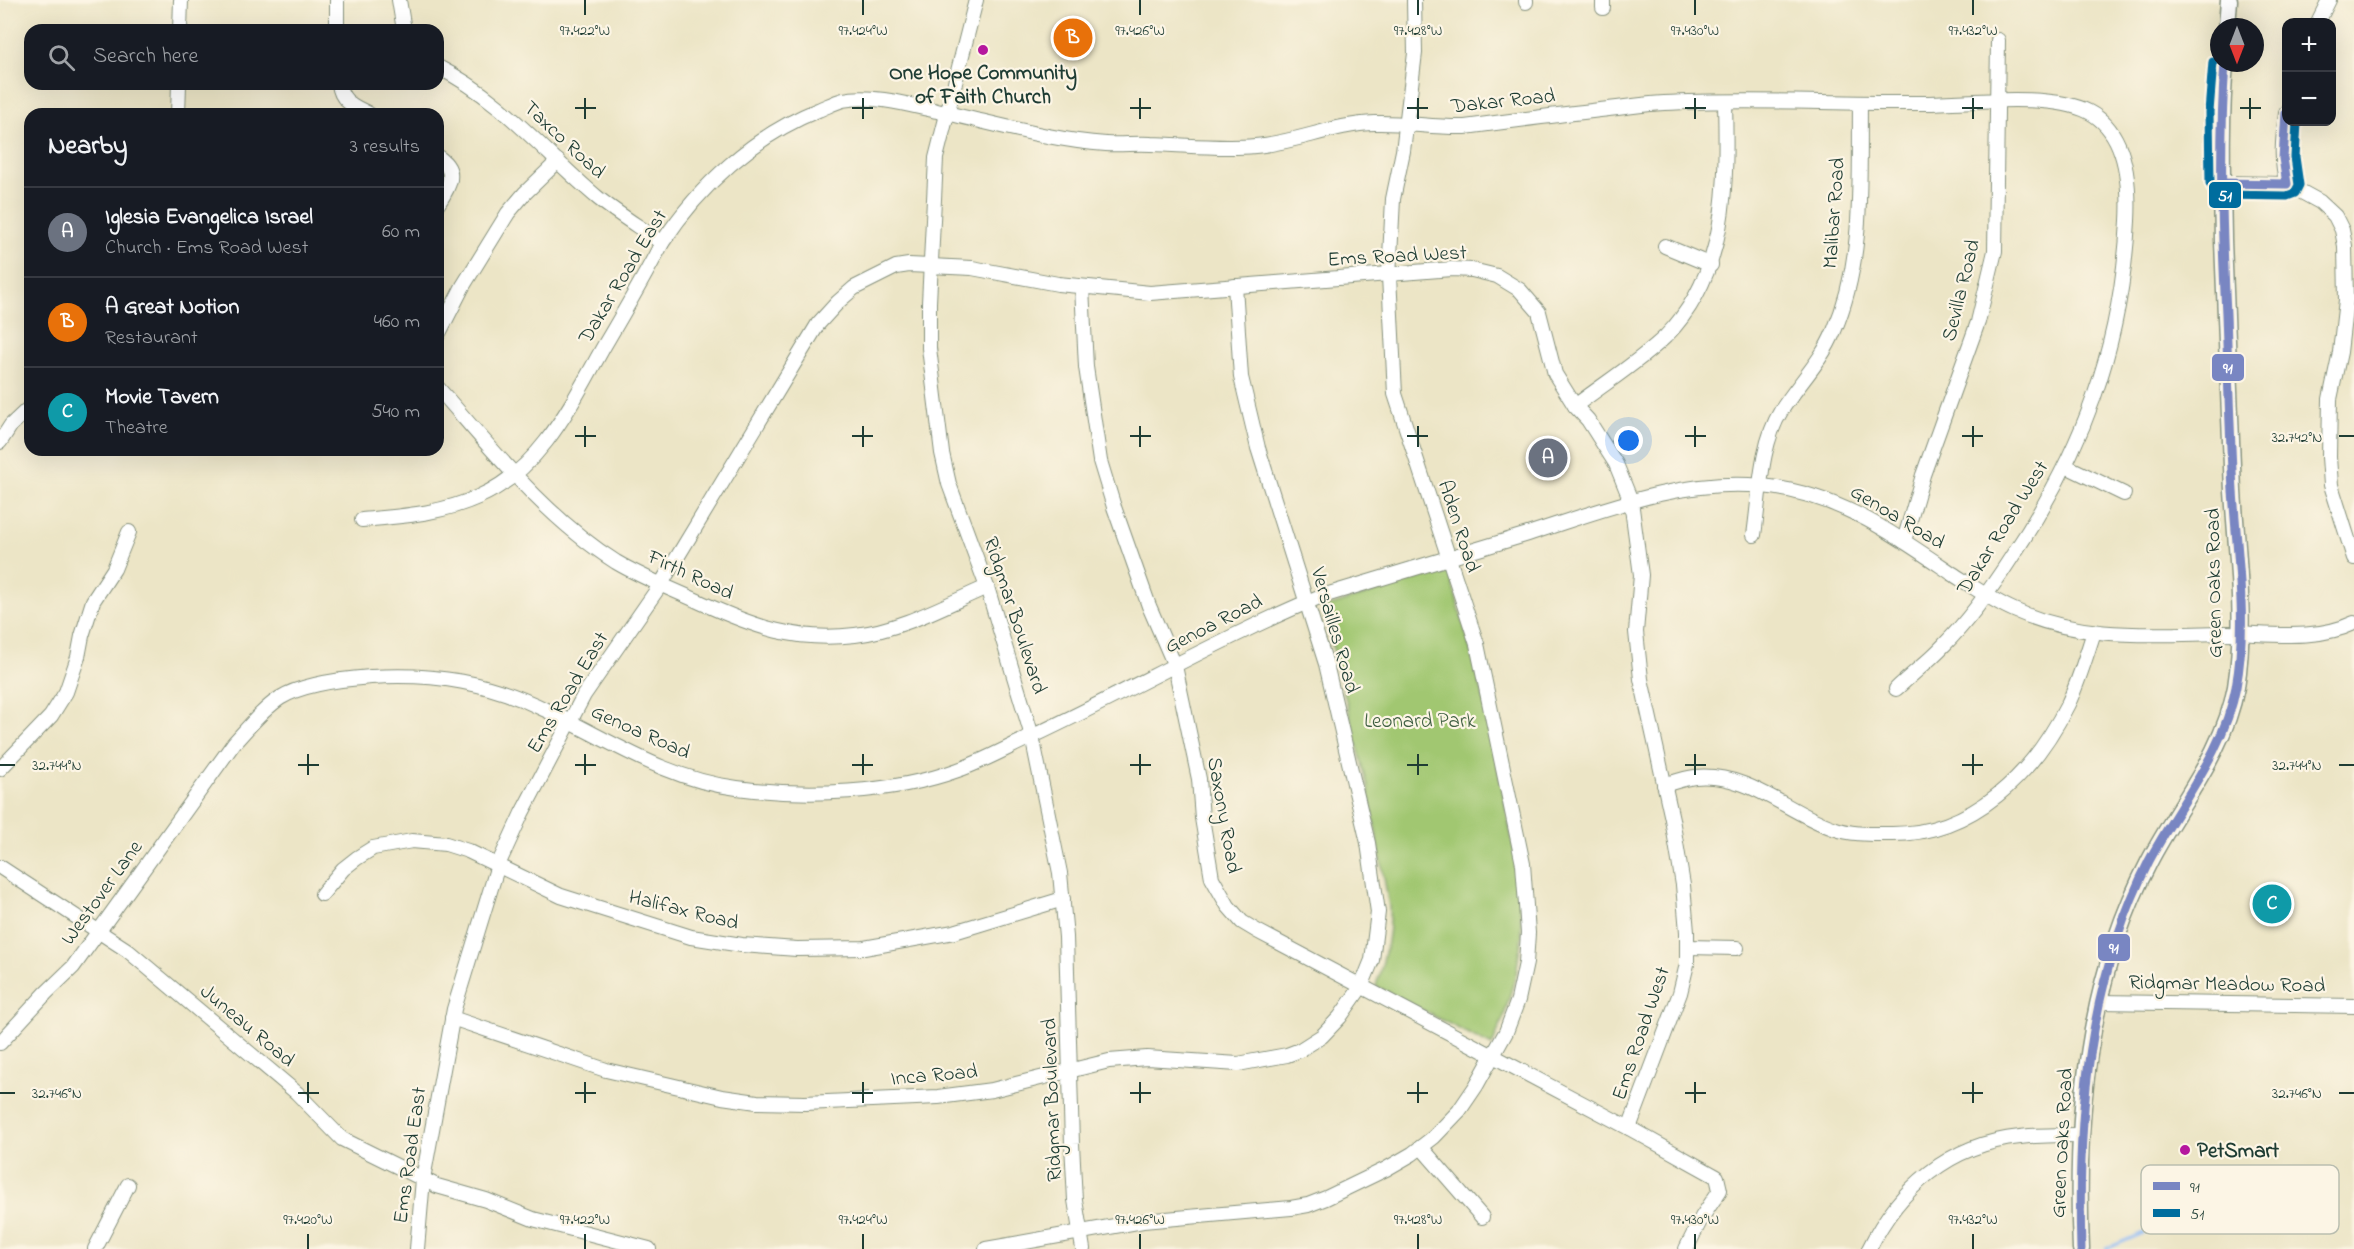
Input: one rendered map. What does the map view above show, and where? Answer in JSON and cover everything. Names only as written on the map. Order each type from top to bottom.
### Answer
[{"type":"main road","points":[[2228,18],[2229,0]]},
{"type":"main road","name":"Green Oaks Road","points":[[2081,1249],[2078,1190],[2079,1135],[2084,1076],[2100,1002],[2119,934],[2148,863],[2220,740],[2236,686],[2240,633],[2222,183],[2221,112],[2224,72]]},
{"type":"street","points":[[180,24],[181,0]]},
{"type":"street","points":[[337,0],[337,24]]},
{"type":"street","points":[[399,0],[403,24]]},
{"type":"street","name":"Ridgmar Boulevard","points":[[976,0],[934,174],[929,348],[942,453],[949,484],[987,587],[1032,736],[1060,873],[1066,937],[1072,1144],[1083,1249]]},
{"type":"street","name":"Aden Road","points":[[1414,0],[1415,53],[1403,151],[1393,199],[1389,276],[1395,393],[1476,644],[1523,864],[1528,933],[1526,963],[1518,1000],[1506,1032],[1492,1056]]},
{"type":"street","points":[[2320,18],[2330,0]]},
{"type":"street","name":"Sevilla Road","points":[[1904,541],[1923,475],[1978,322],[1995,250],[1998,40]]},
{"type":"street","name":"Taxco Road","points":[[444,70],[494,102],[598,199],[662,243]]},
{"type":"street","points":[[178,108],[179,90]]},
{"type":"street","points":[[340,90],[345,101],[358,108]]},
{"type":"street","name":"Dakar Road East","points":[[362,520],[439,511],[480,496],[515,473],[550,439],[675,222],[707,186],[739,156],[797,118],[843,100],[860,99],[908,104],[947,113]]},
{"type":"street","name":"Dakar Road","points":[[947,113],[1023,130],[1106,144],[1255,146],[1282,142],[1347,126],[1376,123],[1465,128],[1663,103],[1925,103],[1997,100]]},
{"type":"street","name":"Dakar Road West","points":[[1896,689],[1944,646],[1986,596],[2034,524],[2066,466],[2103,375],[2126,257],[2129,200],[2126,167],[2115,139],[2091,113],[2072,105],[1997,100]]},
{"type":"street","points":[[1575,406],[1666,335],[1699,292],[1711,265],[1724,192],[1725,102]]},
{"type":"street","name":"Malibar Road","points":[[1754,534],[1767,451],[1781,412],[1829,342],[1844,302],[1856,252],[1859,219],[1860,103]]},
{"type":"street","points":[[2285,126],[2283,170],[2287,184]]},
{"type":"street","points":[[444,161],[452,176],[444,195]]},
{"type":"street","points":[[444,322],[463,286],[508,213],[558,161]]},
{"type":"street","points":[[2222,183],[2287,184],[2320,202],[2335,216],[2342,230],[2345,246],[2346,300],[2340,352],[2330,399],[2329,457],[2331,485],[2354,558]]},
{"type":"street","points":[[1665,246],[1711,265]]},
{"type":"street","name":"Ems Road West","points":[[930,265],[972,268],[1082,287],[1150,293],[1389,276],[1452,269],[1473,270],[1497,276],[1520,290],[1539,312],[1556,374],[1575,406],[1588,420],[1617,464],[1631,501],[1641,575],[1636,632],[1641,679],[1683,885],[1687,964],[1680,993],[1629,1128]]},
{"type":"street","name":"Ems Road East","points":[[417,1249],[423,1179],[452,1018],[498,866],[522,813],[584,695],[661,584],[818,324],[838,302],[870,278],[896,267],[930,265]]},
{"type":"street","name":"Versailles Road","points":[[1235,286],[1241,377],[1258,448],[1326,664],[1368,843],[1378,912],[1372,960],[1361,987]]},
{"type":"street","name":"Saxony Road","points":[[1082,287],[1086,367],[1100,461],[1149,606],[1175,666],[1199,779],[1209,861],[1217,888],[1228,906],[1242,922],[1672,1153],[1709,1170],[1717,1176],[1720,1190],[1702,1216],[1686,1249]]},
{"type":"street","name":"Firth Road","points":[[444,394],[548,508],[584,540],[617,562],[661,584],[762,628],[812,636],[856,635],[883,630],[987,587]]},
{"type":"street","points":[[0,442],[11,425],[24,413]]},
{"type":"street","points":[[2066,466],[2124,494]]},
{"type":"street","name":"Genoa Road","points":[[225,755],[262,714],[282,697],[328,682],[391,676],[454,679],[496,690],[545,709],[650,764],[692,778],[735,788],[831,793],[927,779],[959,770],[1032,736],[1307,602],[1631,501],[1698,487],[1730,484],[1795,490],[1838,504],[1904,541],[1986,596],[2014,610],[2047,622],[2120,635],[2240,633],[2301,635],[2325,632],[2354,623]]},
{"type":"street","points":[[0,769],[51,716],[66,692],[93,601],[114,569],[129,532]]},
{"type":"street","points":[[1664,785],[1693,777],[1729,779],[1755,788],[1818,822],[1855,834],[1907,834],[1951,824],[1973,813],[2011,785],[2041,749],[2067,704],[2094,632]]},
{"type":"street","name":"Westover Lane","points":[[0,1043],[73,967],[225,755]]},
{"type":"street","name":"Halifax Road","points":[[322,894],[343,869],[373,848],[411,841],[446,844],[468,851],[561,896],[691,936],[742,945],[797,949],[864,948],[954,932],[1063,899]]},
{"type":"street","name":"Juneau Road","points":[[0,867],[127,950],[297,1094],[342,1139],[437,1186],[486,1200],[533,1219],[649,1249]]},
{"type":"street","points":[[1687,946],[1737,948]]},
{"type":"street","name":"Inca Road","points":[[452,1018],[606,1070],[722,1097],[757,1102],[805,1103],[938,1097],[992,1090],[1109,1061],[1147,1058],[1238,1064],[1287,1055],[1300,1050],[1322,1036],[1340,1017],[1361,987]]},
{"type":"street","name":"Ridgmar Meadow Road","points":[[2100,1002],[2354,1006]]},
{"type":"street","points":[[986,1249],[1143,1221],[1308,1205],[1386,1169],[1421,1147],[1459,1111],[1492,1056]]},
{"type":"street","points":[[1869,1249],[1890,1212],[1908,1190],[1969,1149],[2019,1137],[2079,1135]]},
{"type":"street","points":[[1421,1147],[1482,1216]]},
{"type":"street","points":[[95,1249],[128,1185]]},
{"type":"green space","name":"Leonard Park","points":[[1444,570],[1450,575],[1485,703],[1517,864],[1522,935],[1516,974],[1504,1016],[1492,1046],[1376,986],[1388,937],[1389,906],[1368,787],[1324,613],[1327,607]]},
{"type":"waterway","points":[[2106,1249],[2141,1234]]},
{"type":"transit line","name":"51","points":[[2212,72],[2209,112],[2210,183],[2215,193],[2287,196],[2295,193],[2299,185],[2295,157],[2297,126]]},
{"type":"transit line","name":"91","points":[[2081,1249],[2081,1149],[2085,1100],[2091,1050],[2112,954],[2128,907],[2149,861],[2222,734],[2236,687],[2239,663],[2241,614],[2233,491],[2222,220],[2225,72]]},
{"type":"transit line","name":"91","points":[[2222,183],[2287,184],[2283,158],[2285,126]]},
{"type":"place","name":"A Great Notion","points":[[1073,38]]},
{"type":"place","name":"One Hope Community of Faith Church","points":[[983,50]]},
{"type":"place","name":"Iglesia Evangelica Israel","points":[[1548,458]]},
{"type":"place","name":"Movie Tavern","points":[[2272,904]]},
{"type":"place","name":"PetSmart","points":[[2185,1150]]}]
